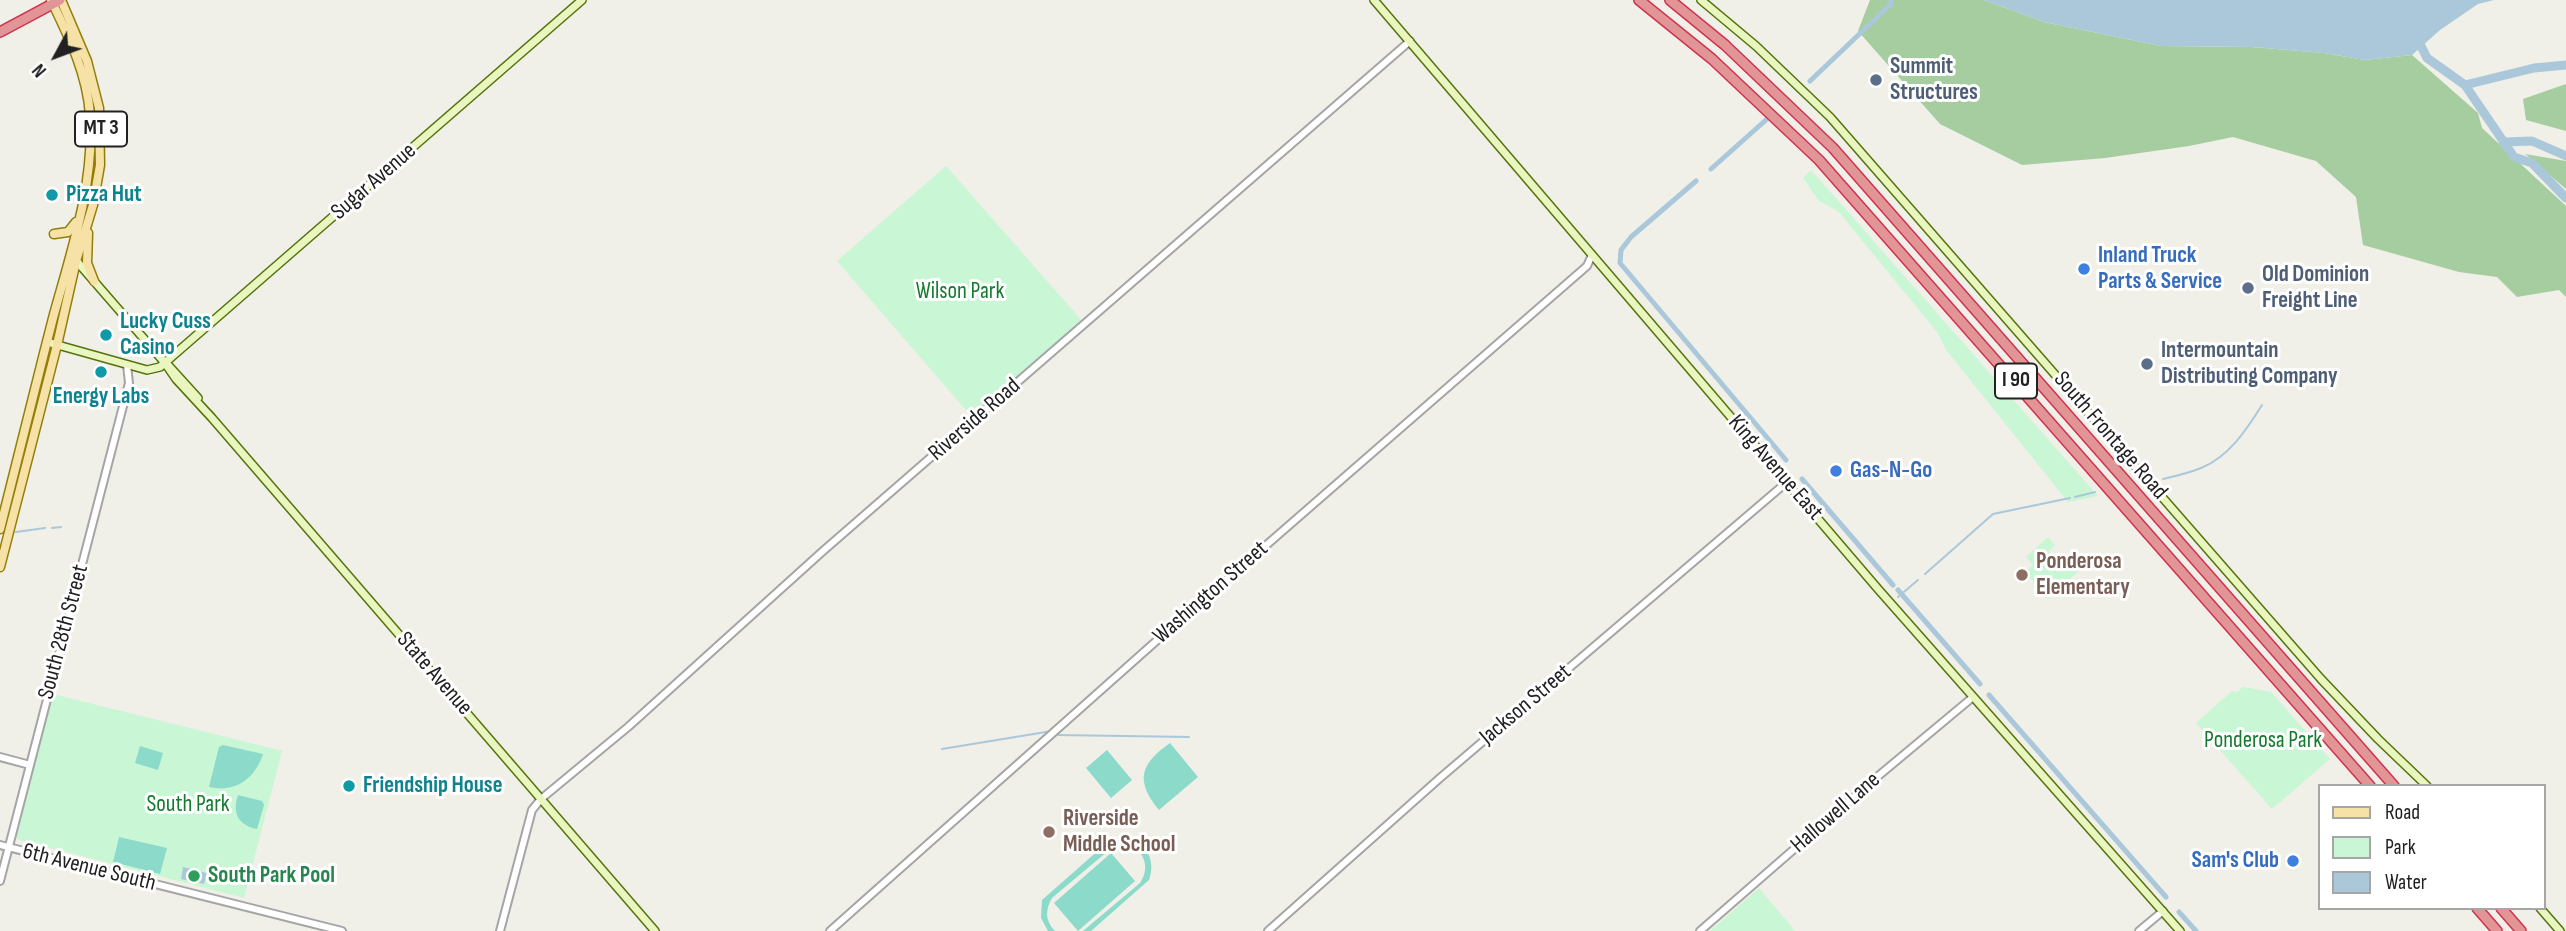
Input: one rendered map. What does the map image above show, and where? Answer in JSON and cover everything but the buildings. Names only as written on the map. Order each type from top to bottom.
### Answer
[{"type":"highway","name":"I 90","points":[[1639,0],[1712,59],[1819,160],[2368,784]]},
{"type":"highway","name":"I 90","points":[[1670,0],[1725,45],[1833,148],[2392,784]]},
{"type":"highway","points":[[0,32],[56,1]]},
{"type":"highway","points":[[2479,910],[2497,931]]},
{"type":"highway","points":[[2503,910],[2521,931]]},
{"type":"main road","name":"Sugar Avenue","points":[[165,363],[582,0]]},
{"type":"main road","name":"King Avenue East","points":[[1374,0],[1973,697],[2180,931]]},
{"type":"main road","name":"South Frontage Road","points":[[1702,0],[1756,46],[1830,117],[2321,679],[2425,784]]},
{"type":"main road","name":"MT 3","points":[[56,1],[87,61],[99,108],[100,157],[89,216],[73,258]]},
{"type":"main road","name":"MT 3","points":[[0,567],[69,291],[90,157],[88,96],[77,56],[56,1]]},
{"type":"main road","points":[[54,234],[68,232],[79,216]]},
{"type":"main road","points":[[69,291],[79,280],[94,281],[87,262],[89,216]]},
{"type":"main road","name":"State Avenue","points":[[73,258],[165,363],[189,386],[212,418],[655,931]]},
{"type":"main road","points":[[0,528],[47,342],[73,258]]},
{"type":"main road","points":[[47,342],[141,368],[154,370],[165,363]]},
{"type":"main road","points":[[2542,910],[2560,931]]},
{"type":"street","name":"Riverside Road","points":[[541,799],[628,727],[823,551],[1410,41]]},
{"type":"street","name":"Washington Street","points":[[830,931],[1173,626],[1587,266],[1592,255]]},
{"type":"street","name":"South 28th Street","points":[[127,365],[129,383]]},
{"type":"street","name":"South 28th Street","points":[[0,880],[129,383],[141,368]]},
{"type":"street","name":"Jackson Street","points":[[1268,931],[1440,778],[1787,482]]},
{"type":"street","name":"Hallowell Lane","points":[[1700,931],[1973,697]]},
{"type":"street","points":[[0,757],[30,765]]},
{"type":"street","points":[[500,931],[532,810],[541,799]]},
{"type":"street","name":"6th Avenue South","points":[[0,845],[342,931]]},
{"type":"street","points":[[2139,931],[2163,911]]},
{"type":"green space","points":[[1870,0],[1984,0],[2044,22],[2161,46],[2252,47],[2324,53],[2365,60],[2412,55],[2478,113],[2482,128],[2566,206],[2566,297],[2559,290],[2517,297],[2497,277],[2459,272],[2363,245],[2356,197],[2316,161],[2233,137],[2105,158],[2022,165],[1940,124],[1858,31]]},
{"type":"green space","points":[[2566,84],[2566,131],[2526,120],[2523,99]]},
{"type":"green space","points":[[2525,154],[2566,161],[2566,189],[2529,157]]},
{"type":"green space","name":"Wilson Park","points":[[946,166],[1083,322],[972,417],[837,261]]},
{"type":"green space","points":[[1811,170],[2098,496],[2068,502],[1946,350],[1937,332],[1838,211],[1819,201],[1803,178]]},
{"type":"green space","points":[[2048,537],[2055,545],[2049,551],[2060,564],[2071,555],[2082,568],[2048,599],[2025,572],[2033,565],[2026,557]]},
{"type":"green space","name":"Ponderosa Park","points":[[2243,687],[2271,692],[2330,759],[2272,809],[2196,723],[2232,691],[2237,692]]},
{"type":"green space","name":"South Park","points":[[53,694],[282,751],[244,898],[16,839]]},
{"type":"green space","points":[[1759,888],[1795,931],[1710,931]]},
{"type":"shaded area","points":[[1170,743],[1198,777],[1159,810],[1146,790],[1144,774],[1152,758]]},
{"type":"shaded area","points":[[223,745],[263,754],[255,771],[243,782],[227,788],[209,787],[219,747]]},
{"type":"shaded area","points":[[140,746],[163,753],[158,770],[135,763]]},
{"type":"shaded area","points":[[1107,750],[1132,780],[1111,798],[1086,768]]},
{"type":"shaded area","points":[[238,795],[262,801],[264,805],[257,829],[245,825],[238,817]]},
{"type":"shaded area","points":[[119,837],[167,848],[160,874],[113,862]]},
{"type":"shaded area","points":[[1126,838],[1139,844],[1148,853],[1151,866],[1149,880],[1091,931],[1083,931],[1140,883],[1144,875],[1144,861],[1136,849],[1123,845],[1114,846],[1052,898],[1047,915],[1055,931],[1048,931],[1041,918],[1042,900],[1109,841]]},
{"type":"shaded area","points":[[1111,853],[1135,881],[1078,931],[1054,903]]},
{"type":"water","points":[[1984,0],[2494,0],[2478,4],[2440,30],[2412,55],[2365,60],[2324,53],[2252,47],[2161,46],[2044,22]]},
{"type":"water","name":"South Park Pool","points":[[183,867],[207,873],[204,884],[181,879]]},
{"type":"waterway","points":[[1810,81],[1891,4],[1891,0]]},
{"type":"waterway","points":[[2416,36],[2427,58],[2465,85],[2514,157],[2532,163],[2566,198]]},
{"type":"waterway","points":[[2465,85],[2534,68],[2566,65]]},
{"type":"waterway","points":[[1711,169],[1767,119]]},
{"type":"waterway","points":[[2503,142],[2532,141],[2566,156]]},
{"type":"waterway","points":[[1696,181],[1631,237],[1621,250],[1620,263],[1786,460]]},
{"type":"waterway","points":[[2163,479],[2196,470],[2220,457],[2243,433],[2262,405]]},
{"type":"waterway","points":[[1802,479],[1893,585]]},
{"type":"waterway","points":[[2075,497],[2095,492]]},
{"type":"waterway","points":[[1925,574],[1993,514],[2070,498]]},
{"type":"waterway","points":[[52,528],[61,527]]},
{"type":"waterway","points":[[16,532],[45,528]]},
{"type":"waterway","points":[[1898,597],[1918,580]]},
{"type":"waterway","points":[[1898,590],[1980,684]]},
{"type":"waterway","points":[[1989,695],[2166,897]]},
{"type":"waterway","points":[[942,749],[1052,731]]},
{"type":"waterway","points":[[1058,735],[1189,737]]},
{"type":"waterway","points":[[2179,912],[2196,931]]},
{"type":"place","name":"Summit Structures","points":[[1876,80]]},
{"type":"place","name":"Pizza Hut","points":[[52,195]]},
{"type":"place","name":"Inland Truck Parts & Service","points":[[2084,269]]},
{"type":"place","name":"Old Dominion Freight Line","points":[[2248,288]]},
{"type":"place","name":"Lucky Cuss Casino","points":[[106,335]]},
{"type":"place","name":"Intermountain Distributing Company","points":[[2147,364]]},
{"type":"place","name":"Energy Labs","points":[[101,372]]},
{"type":"place","name":"Gas-N-Go","points":[[1836,471]]},
{"type":"place","name":"Ponderosa Elementary","points":[[2022,575]]},
{"type":"place","name":"Friendship House","points":[[349,786]]},
{"type":"place","name":"Riverside Middle School","points":[[1049,832]]},
{"type":"place","name":"Sam's Club","points":[[2293,861]]},
{"type":"place","name":"South Park Pool","points":[[194,876]]}]
